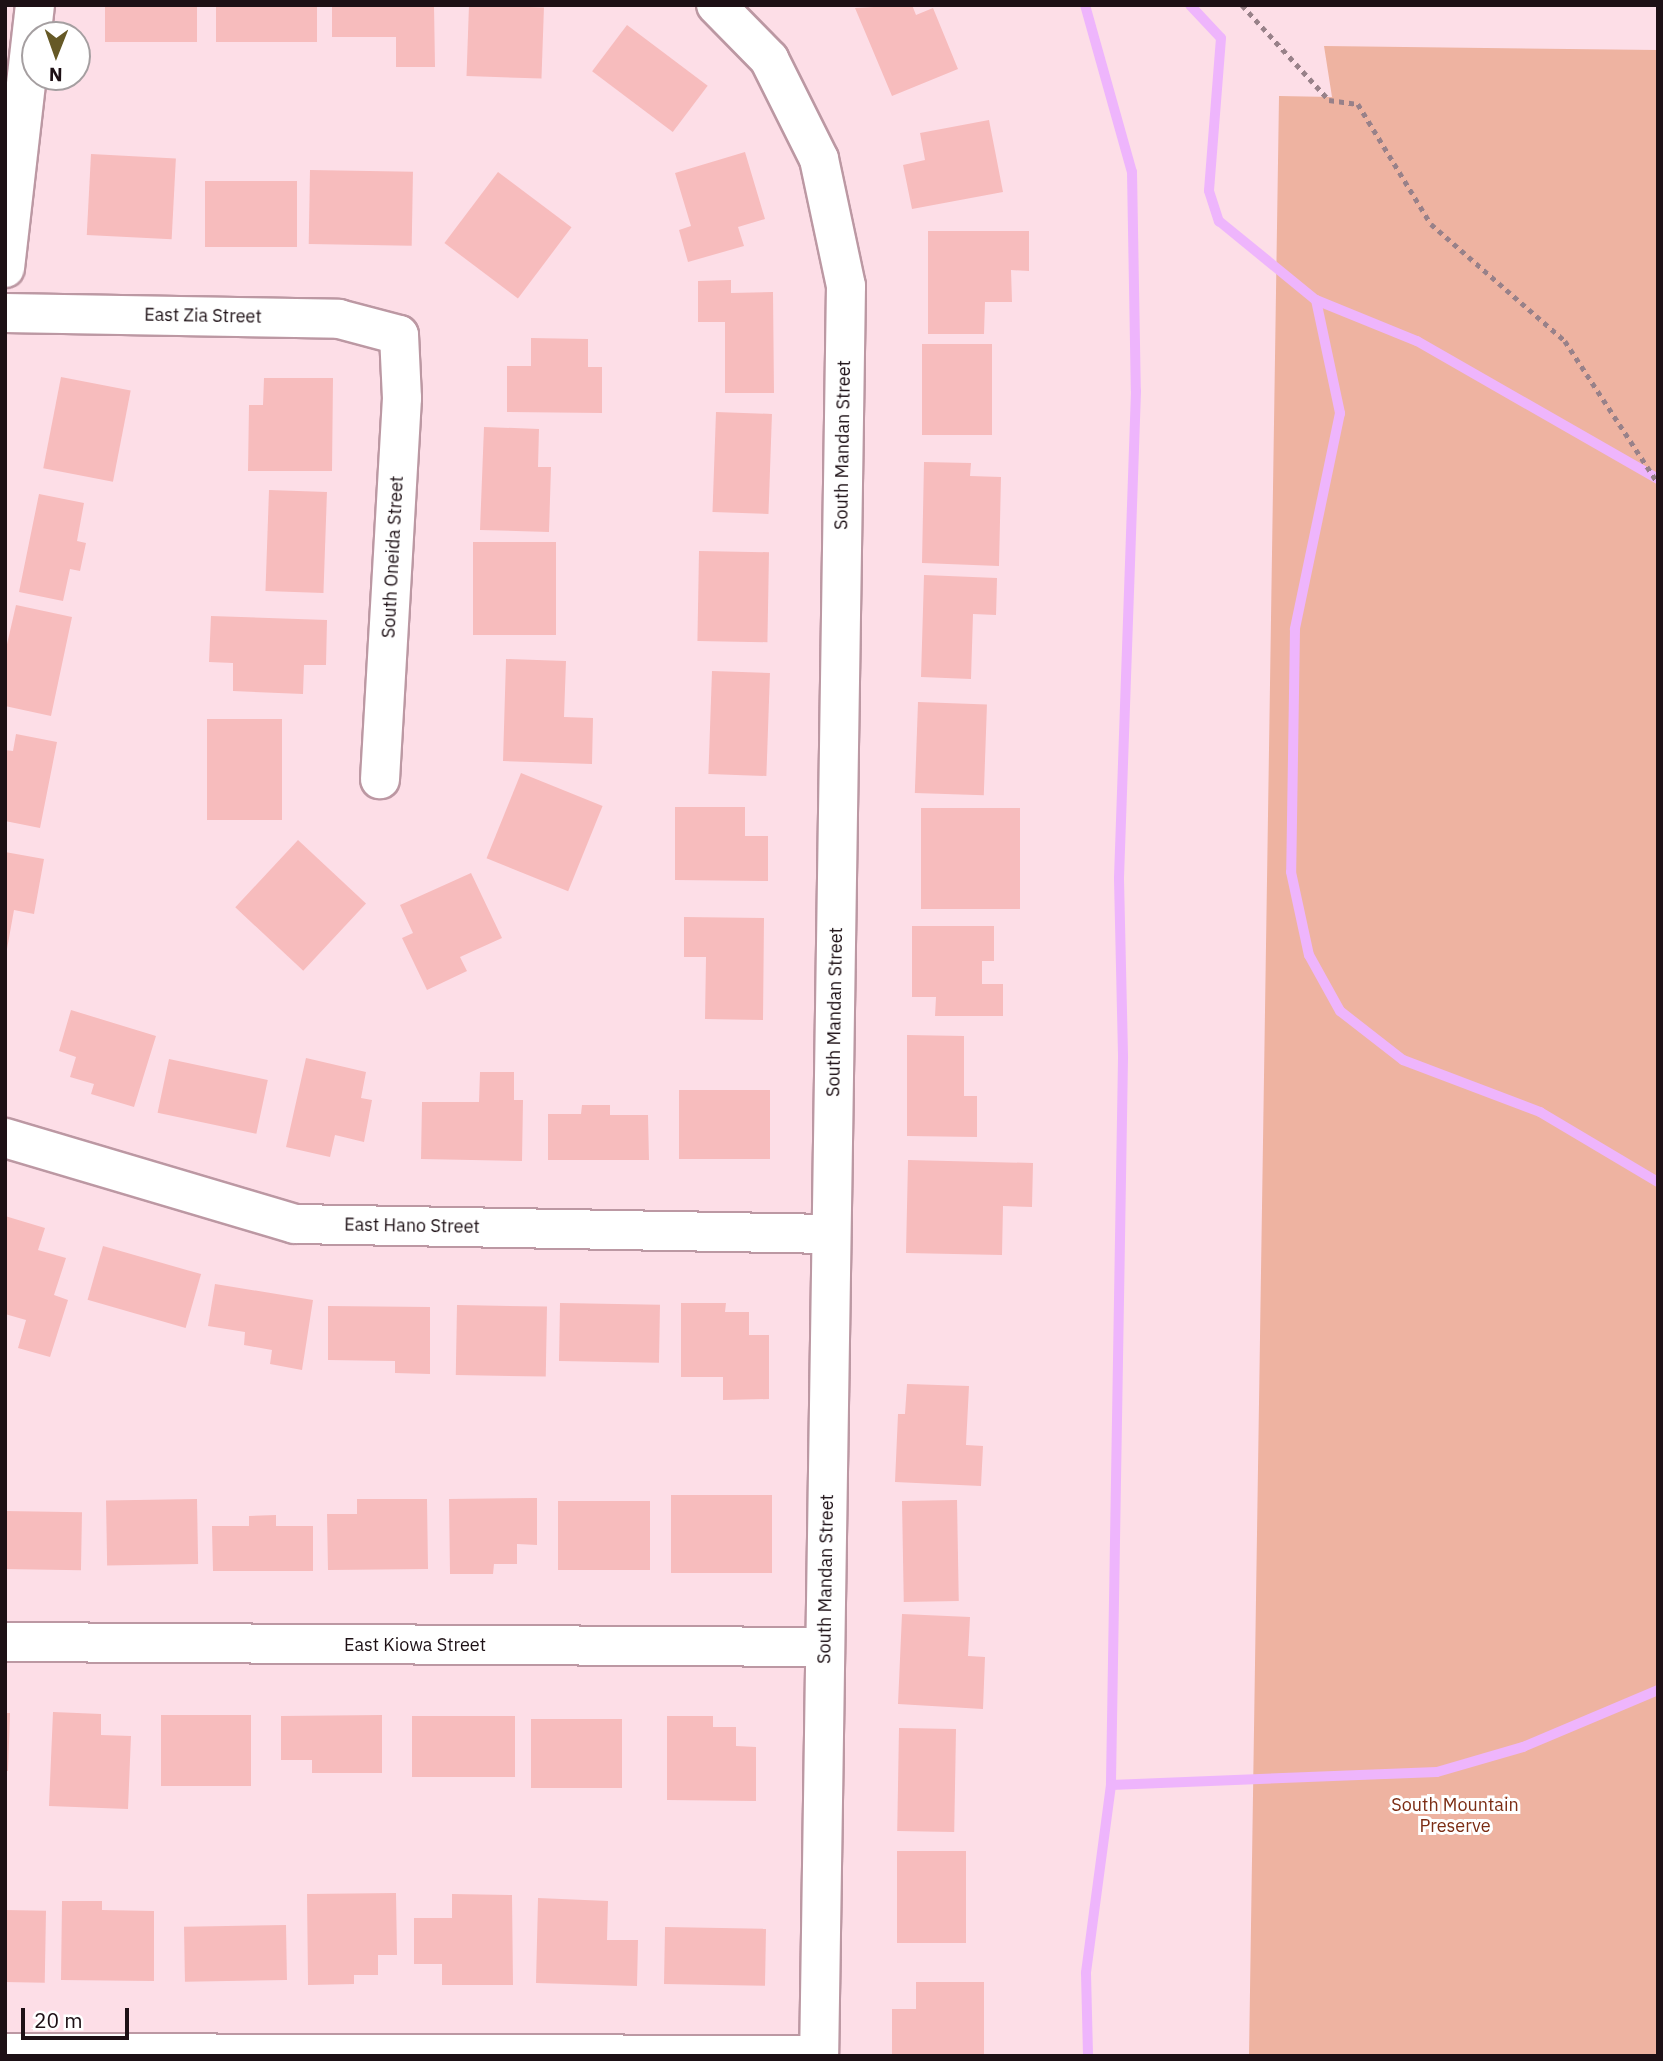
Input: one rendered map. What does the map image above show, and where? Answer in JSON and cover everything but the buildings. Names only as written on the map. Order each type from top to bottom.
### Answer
[{"type":"street","points":[[5,268],[35,5]]},
{"type":"street","name":"South Mandan Street","points":[[716,5],[769,59],[819,159],[846,286],[819,2055]]},
{"type":"street","name":"East Zia Street","points":[[5,313],[339,319],[399,335]]},
{"type":"street","name":"South Oneida Street","points":[[380,779],[402,398],[399,335]]},
{"type":"street","name":"East Hano Street","points":[[5,1138],[295,1224],[831,1234]]},
{"type":"street","name":"East Kiowa Street","points":[[5,1642],[825,1647]]},
{"type":"street","points":[[5,2053],[819,2055]]},
{"type":"path","points":[[1242,5],[1329,100],[1358,104],[1431,224],[1564,341],[1658,483]]},
{"type":"green space","name":"South Mountain Preserve","points":[[1324,46],[1658,50],[1658,2056],[1249,2056],[1279,96],[1332,97]]},
{"type":"waterway","points":[[1085,5],[1132,172],[1136,391],[1119,879],[1123,1058],[1111,1785],[1086,1973],[1088,2056]]},
{"type":"waterway","points":[[1190,5],[1221,38],[1209,191],[1219,221],[1316,300],[1340,413],[1295,629],[1291,872],[1309,955],[1340,1011],[1403,1060],[1540,1112],[1658,1182]]},
{"type":"waterway","points":[[1316,300],[1417,341],[1658,479]]},
{"type":"waterway","points":[[1111,1785],[1437,1772],[1523,1747],[1658,1690]]}]
